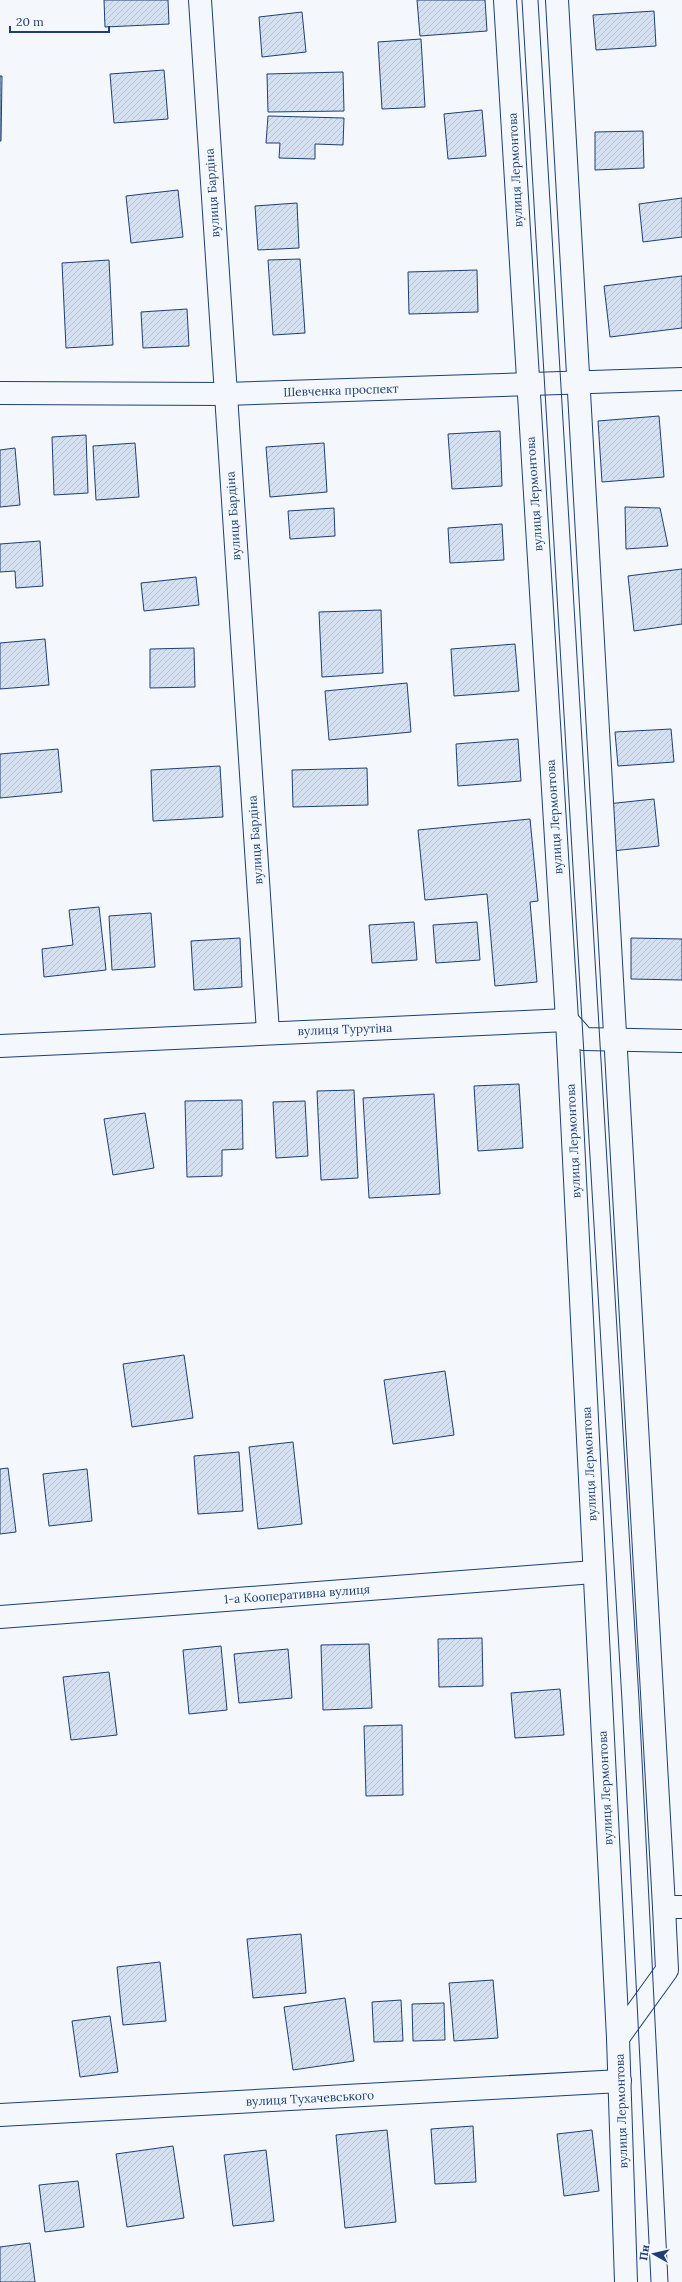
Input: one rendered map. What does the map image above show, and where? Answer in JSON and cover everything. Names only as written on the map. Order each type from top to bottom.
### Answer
[{"type":"street","name":"вулиця Бардіна","points":[[200,0],[224,394],[268,1032]]},
{"type":"street","name":"вулиця Лермонтова","points":[[505,0],[567,1020],[618,2038],[626,2282]]},
{"type":"street","points":[[557,0],[616,1040],[673,1907],[667,1970],[618,2038]]},
{"type":"street","name":"Шевченка проспект","points":[[0,393],[224,394],[682,379]]},
{"type":"street","points":[[567,1020],[584,1039],[682,1041]]},
{"type":"street","name":"вулиця Турутіна","points":[[0,1046],[268,1032],[567,1020]]},
{"type":"street","name":"1-а Кооперативна вулиця","points":[[0,1617],[594,1572]]},
{"type":"street","name":"вулиця Тухачевського","points":[[0,2115],[620,2081]]},
{"type":"building","points":[[104,0],[168,0],[169,24],[105,27]]},
{"type":"building","points":[[417,0],[485,0],[487,31],[420,36]]},
{"type":"building","points":[[654,11],[656,46],[596,50],[593,15]]},
{"type":"building","points":[[302,12],[306,52],[262,57],[259,17]]},
{"type":"building","points":[[421,39],[425,107],[382,109],[378,42]]},
{"type":"building","points":[[164,70],[168,119],[114,123],[110,74]]},
{"type":"building","points":[[343,72],[344,111],[268,112],[267,74]]},
{"type":"building","points":[[0,76],[2,76],[1,141],[0,141]]},
{"type":"building","points":[[482,110],[486,156],[448,159],[444,114]]},
{"type":"building","points":[[268,116],[344,118],[343,145],[315,144],[315,159],[279,158],[280,143],[266,143]]},
{"type":"building","points":[[643,131],[644,168],[595,170],[595,132]]},
{"type":"building","points":[[178,190],[183,237],[131,243],[126,196]]},
{"type":"building","points":[[682,198],[682,237],[643,242],[639,204]]},
{"type":"building","points":[[297,203],[299,248],[258,250],[255,206]]},
{"type":"building","points":[[300,259],[305,333],[273,335],[268,260]]},
{"type":"building","points":[[109,260],[113,345],[66,348],[62,263]]},
{"type":"building","points":[[477,270],[478,312],[409,314],[408,272]]},
{"type":"building","points":[[682,276],[682,328],[610,337],[604,286]]},
{"type":"building","points":[[187,309],[189,346],[143,348],[141,312]]},
{"type":"building","points":[[659,416],[664,477],[602,482],[598,421]]},
{"type":"building","points":[[500,431],[502,486],[452,489],[448,434]]},
{"type":"building","points":[[86,435],[88,493],[54,495],[52,437]]},
{"type":"building","points":[[135,443],[139,497],[96,500],[93,446]]},
{"type":"building","points":[[324,443],[327,492],[270,497],[266,447]]},
{"type":"building","points":[[15,448],[20,505],[0,507],[0,450]]},
{"type":"building","points":[[625,507],[660,508],[668,546],[626,549]]},
{"type":"building","points":[[334,508],[335,536],[290,539],[288,511]]},
{"type":"building","points":[[502,524],[504,560],[450,563],[448,528]]},
{"type":"building","points":[[40,541],[43,586],[16,588],[15,571],[0,572],[0,544]]},
{"type":"building","points":[[682,569],[682,624],[634,631],[628,576]]},
{"type":"building","points":[[196,577],[199,605],[144,611],[141,583]]},
{"type":"building","points":[[381,610],[383,673],[322,677],[319,612]]},
{"type":"building","points":[[45,639],[49,685],[0,689],[0,643]]},
{"type":"building","points":[[515,644],[519,691],[454,696],[451,649]]},
{"type":"building","points":[[194,648],[195,687],[150,688],[150,649]]},
{"type":"building","points":[[407,683],[411,732],[329,740],[325,691]]},
{"type":"building","points":[[671,729],[674,762],[618,766],[615,732]]},
{"type":"building","points":[[518,739],[521,781],[458,786],[456,744]]},
{"type":"building","points":[[58,749],[62,792],[0,798],[0,754]]},
{"type":"building","points":[[220,766],[223,817],[153,821],[151,770]]},
{"type":"building","points":[[367,768],[368,805],[293,807],[292,770]]},
{"type":"building","points":[[654,799],[659,846],[612,851],[607,804]]},
{"type":"building","points":[[530,819],[538,901],[530,902],[537,982],[495,986],[487,894],[425,900],[418,830]]},
{"type":"building","points":[[99,907],[106,970],[44,977],[42,949],[73,945],[69,910]]},
{"type":"building","points":[[151,913],[155,967],[112,970],[109,916]]},
{"type":"building","points":[[414,922],[417,960],[372,963],[369,925]]},
{"type":"building","points":[[477,922],[480,960],[436,963],[433,925]]},
{"type":"building","points":[[240,938],[242,987],[194,990],[191,941]]},
{"type":"building","points":[[631,938],[682,939],[682,980],[631,979]]},
{"type":"building","points":[[519,1084],[523,1148],[478,1151],[474,1086]]},
{"type":"building","points":[[354,1090],[358,1178],[321,1180],[317,1091]]},
{"type":"building","points":[[434,1094],[440,1194],[369,1198],[363,1098]]},
{"type":"building","points":[[242,1100],[243,1149],[222,1150],[222,1176],[187,1177],[185,1101]]},
{"type":"building","points":[[305,1101],[308,1156],[276,1158],[273,1102]]},
{"type":"building","points":[[145,1113],[154,1168],[113,1175],[104,1119]]},
{"type":"building","points":[[184,1355],[193,1418],[132,1427],[123,1364]]},
{"type":"building","points":[[445,1371],[454,1435],[393,1444],[384,1380]]},
{"type":"building","points":[[293,1442],[302,1524],[258,1529],[249,1447]]},
{"type":"building","points":[[239,1452],[243,1511],[198,1514],[194,1456]]},
{"type":"building","points":[[8,1468],[16,1532],[0,1534],[0,1469]]},
{"type":"building","points":[[87,1469],[92,1521],[49,1526],[43,1474]]},
{"type":"building","points":[[482,1638],[483,1686],[439,1687],[438,1639]]},
{"type":"building","points":[[369,1644],[372,1708],[323,1710],[321,1645]]},
{"type":"building","points":[[221,1646],[227,1710],[189,1714],[183,1650]]},
{"type":"building","points":[[288,1649],[292,1698],[239,1703],[234,1654]]},
{"type":"building","points":[[109,1672],[117,1735],[71,1740],[63,1677]]},
{"type":"building","points":[[560,1689],[564,1735],[515,1738],[511,1693]]},
{"type":"building","points":[[402,1725],[403,1795],[366,1796],[364,1726]]},
{"type":"building","points":[[301,1934],[306,1993],[253,1998],[247,1939]]},
{"type":"building","points":[[160,1962],[166,2021],[123,2025],[117,1967]]},
{"type":"building","points":[[493,1980],[498,2038],[454,2041],[449,1983]]},
{"type":"building","points":[[345,1998],[354,2061],[293,2070],[284,2007]]},
{"type":"building","points":[[401,2000],[403,2041],[374,2042],[372,2002]]},
{"type":"building","points":[[444,2003],[445,2040],[413,2041],[412,2004]]},
{"type":"building","points":[[110,2016],[118,2072],[80,2077],[72,2021]]},
{"type":"building","points":[[473,2126],[476,2182],[435,2184],[431,2129]]},
{"type":"building","points":[[387,2130],[396,2222],[345,2228],[336,2135]]},
{"type":"building","points":[[592,2130],[599,2191],[564,2196],[557,2134]]},
{"type":"building","points":[[173,2146],[184,2218],[127,2227],[116,2154]]},
{"type":"building","points":[[266,2150],[274,2221],[233,2226],[224,2155]]},
{"type":"building","points":[[78,2181],[84,2227],[45,2232],[39,2185]]},
{"type":"building","points":[[30,2243],[35,2282],[0,2282],[0,2247]]},
{"type":"tram line","points":[[522,0],[622,1701],[651,2282]]},
{"type":"tram line","points":[[538,0],[639,1700],[668,2282]]}]
